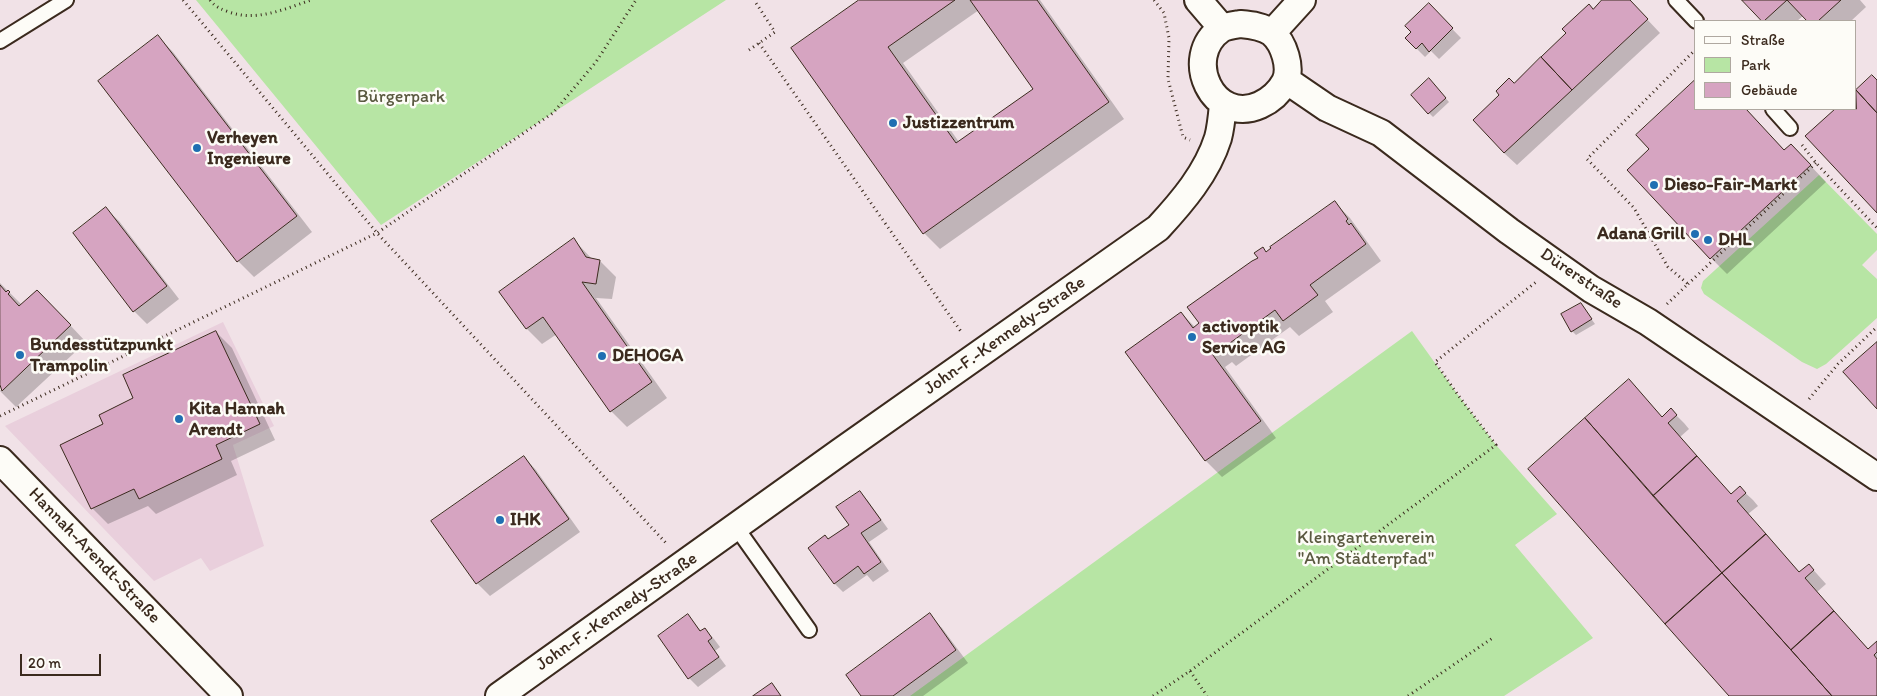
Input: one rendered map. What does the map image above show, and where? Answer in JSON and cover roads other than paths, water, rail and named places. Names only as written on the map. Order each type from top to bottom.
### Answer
[{"type":"street","points":[[1198,0],[1222,28]]},
{"type":"street","points":[[1272,34],[1302,0]]},
{"type":"street","points":[[1240,24],[1256,25],[1272,34],[1282,46],[1287,62],[1286,80],[1279,92],[1268,102],[1255,108],[1240,109],[1224,104],[1211,93],[1203,77],[1203,58],[1210,41],[1222,28],[1240,24]]},
{"type":"street","name":"Dürerstraße","points":[[1286,80],[1327,108],[1381,133],[1509,231],[1591,289],[1648,322],[1877,477]]},
{"type":"street","name":"John-F.-Kennedy-Straße","points":[[499,696],[1158,228],[1180,204],[1214,149],[1224,104]]},
{"type":"street","name":"Hannah-Arendt-Straße","points":[[0,460],[229,696]]},
{"type":"lane","points":[[0,41],[66,0]]},
{"type":"lane","points":[[1676,0],[1695,20]]},
{"type":"lane","points":[[1774,110],[1790,128]]},
{"type":"lane","points":[[736,527],[809,630]]},
{"type":"place","name":"Justizzentrum","points":[[893,123]]},
{"type":"place","name":"Verheyen Ingenieure","points":[[197,148]]},
{"type":"place","name":"Dieso-Fair-Markt","points":[[1654,185]]},
{"type":"place","name":"Adana Grill","points":[[1695,234]]},
{"type":"place","name":"DHL","points":[[1708,240]]},
{"type":"place","name":"activoptik Service AG","points":[[1192,337]]},
{"type":"place","name":"Bundesstützpunkt Trampolin","points":[[20,355]]},
{"type":"place","name":"DEHOGA","points":[[602,356]]},
{"type":"place","name":"Kita Hannah Arendt","points":[[179,419]]},
{"type":"place","name":"IHK","points":[[500,520]]},
{"type":"park label","name":"Bürgerpark","points":[[401,97]]},
{"type":"park label","name":"Kleingartenverein \"Am Städterpfad\"","points":[[1366,548]]}]
